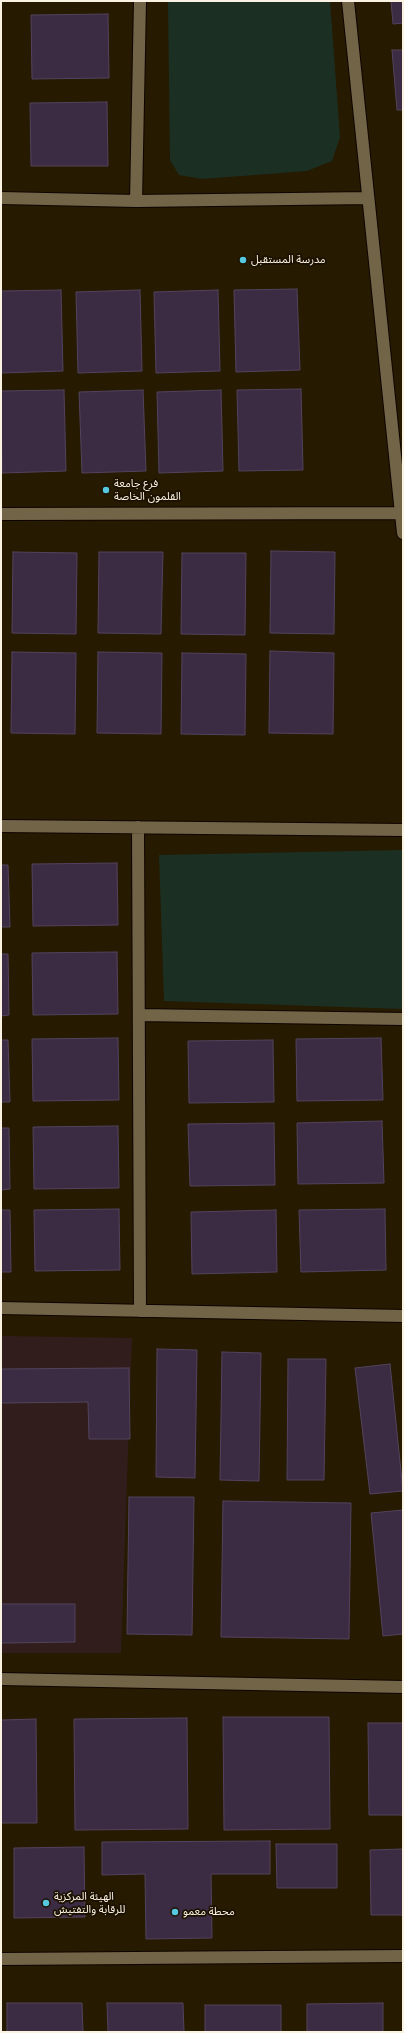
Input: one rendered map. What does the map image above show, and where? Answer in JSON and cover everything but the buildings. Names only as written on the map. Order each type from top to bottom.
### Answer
[{"type":"street","points":[[136,201],[140,1]]},
{"type":"street","points":[[348,1],[403,533]]},
{"type":"street","points":[[1,198],[136,201],[368,198]]},
{"type":"street","points":[[1,514],[402,513]]},
{"type":"street","points":[[1,826],[403,830]]},
{"type":"street","points":[[138,827],[140,1311]]},
{"type":"street","points":[[139,1015],[403,1019]]},
{"type":"street","points":[[1,1308],[403,1316]]},
{"type":"street","points":[[1,1679],[403,1687]]},
{"type":"street","points":[[1,1959],[403,1956]]},
{"type":"shaded area","points":[[1,1336],[132,1338],[121,1653],[1,1653]]},
{"type":"green space","points":[[168,1],[330,1],[340,137],[332,161],[307,171],[202,179],[179,175],[170,160]]},
{"type":"green space","points":[[403,850],[403,1009],[164,1001],[159,855]]},
{"type":"place","name":"مدرسة المستقبل","points":[[243,260]]},
{"type":"place","name":"فرع جامعة القلمون الخاصة","points":[[106,490]]},
{"type":"place","name":"الهيئة المركزية للرقابة والتفتيش","points":[[46,1903]]},
{"type":"place","name":"محطة معمو","points":[[175,1912]]}]
